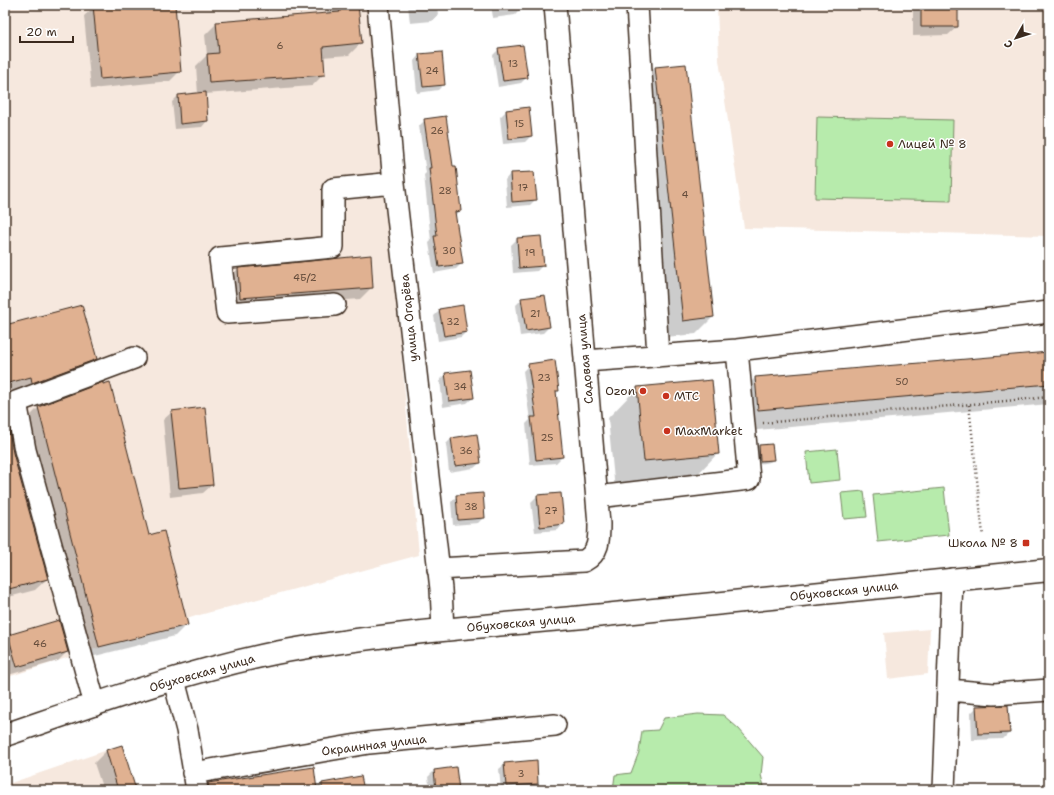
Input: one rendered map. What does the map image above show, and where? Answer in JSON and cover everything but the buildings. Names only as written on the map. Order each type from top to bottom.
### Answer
[{"type":"main road","name":"Обуховская улица","points":[[5,735],[174,680],[274,654],[325,645],[443,630],[1049,570]]},
{"type":"street","name":"улица Огарёва","points":[[378,5],[394,183],[438,568],[443,630]]},
{"type":"street","name":"Садовая улица","points":[[438,568],[584,561],[593,554],[598,542],[597,497],[555,5]]},
{"type":"street","points":[[637,5],[658,356]]},
{"type":"street","points":[[335,305],[227,313],[220,258],[333,247],[333,189],[394,183]]},
{"type":"street","points":[[585,361],[737,350],[1049,312]]},
{"type":"street","points":[[597,497],[749,479],[737,350]]},
{"type":"street","points":[[95,705],[26,450],[10,403],[134,358]]},
{"type":"street","points":[[944,790],[952,580]]},
{"type":"street","points":[[174,680],[186,730],[195,781]]},
{"type":"street","points":[[949,690],[994,694],[1049,690]]},
{"type":"street","name":"Окраинная улица","points":[[195,781],[369,743],[556,725]]},
{"type":"path","points":[[744,425],[1049,398]]},
{"type":"path","points":[[969,405],[983,535]]},
{"type":"shaded area","points":[[5,5],[371,5],[419,555],[196,616],[5,678]]},
{"type":"shaded area","name":"Лицей № 8","points":[[717,5],[1049,5],[1049,236],[744,228],[719,60]]},
{"type":"shaded area","points":[[930,629],[928,674],[888,679],[884,633]]},
{"type":"shaded area","points":[[122,745],[136,790],[5,790],[5,785]]},
{"type":"green space","points":[[817,117],[953,120],[951,201],[815,198]]},
{"type":"green space","points":[[837,449],[840,480],[809,483],[806,452]]},
{"type":"green space","points":[[944,488],[949,535],[878,542],[873,495]]},
{"type":"green space","points":[[864,491],[867,517],[844,519],[841,493]]},
{"type":"green space","points":[[698,714],[723,715],[739,729],[763,757],[761,775],[765,790],[613,790],[615,775],[631,773],[639,752],[642,731],[658,730],[664,718]]},
{"type":"place","name":"Лицей № 8","points":[[890,144]]},
{"type":"place","name":"Ozon","points":[[643,391]]},
{"type":"place","name":"МТС","points":[[666,396]]},
{"type":"place","name":"MaxMarket","points":[[667,431]]},
{"type":"place","name":"Школа № 8","points":[[1026,543]]}]
